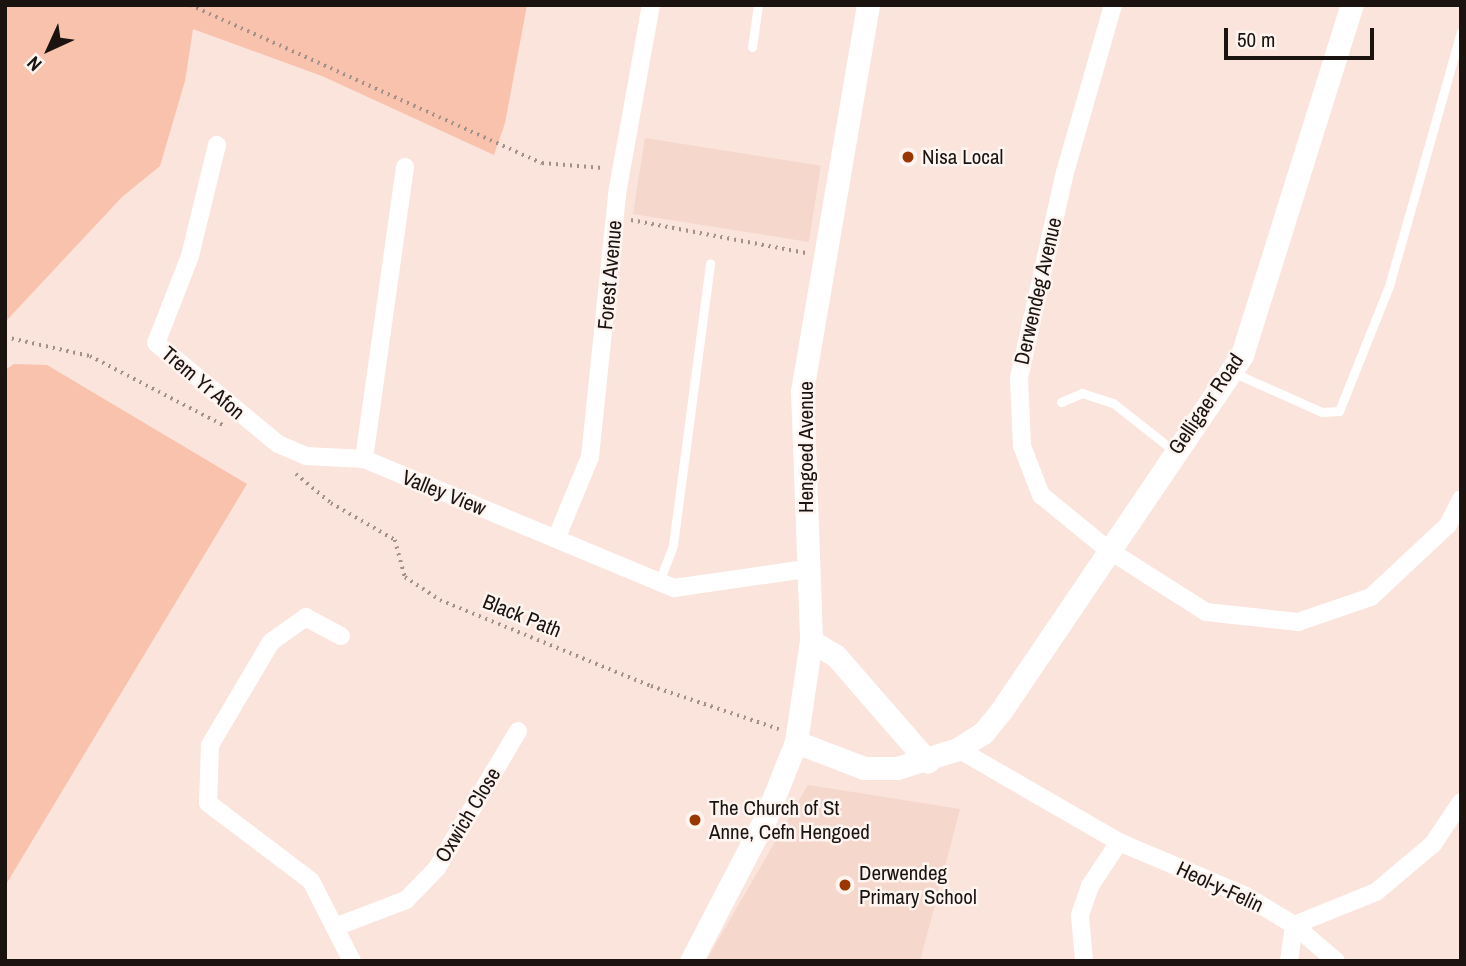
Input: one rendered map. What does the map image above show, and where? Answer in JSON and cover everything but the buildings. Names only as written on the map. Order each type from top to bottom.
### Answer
[{"type":"street","name":"Forest Avenue","points":[[556,539],[590,457],[622,170],[651,5]]},
{"type":"street","name":"Hengoed Avenue","points":[[691,961],[766,817],[797,739],[811,641],[806,569],[802,391],[868,5]]},
{"type":"street","name":"Derwendeg Avenue","points":[[1114,5],[1065,172],[1018,378],[1018,415],[1029,472],[1041,495],[1107,549],[1206,612],[1298,622],[1371,597],[1448,526],[1461,499]]},
{"type":"street","name":"Gelligaer Road","points":[[797,739],[864,768],[928,762],[958,749],[983,733],[1001,712],[1107,549],[1242,355],[1352,5]]},
{"type":"street","name":"Trem Yr Afon","points":[[217,145],[190,256],[156,343],[278,444],[306,456],[364,459]]},
{"type":"street","points":[[364,459],[405,167]]},
{"type":"street","name":"Valley View","points":[[364,459],[674,588],[806,569]]},
{"type":"street","points":[[341,636],[306,617],[271,642],[210,745],[208,803],[311,881],[352,961]]},
{"type":"street","points":[[811,641],[836,656],[928,762]]},
{"type":"street","name":"Oxwich Close","points":[[335,927],[406,900],[438,868],[518,731]]},
{"type":"street","name":"Heol-y-Felin","points":[[958,749],[1119,842],[1246,896],[1294,925],[1336,961]]},
{"type":"street","points":[[1289,961],[1294,925],[1376,892],[1433,844],[1461,802]]},
{"type":"street","points":[[1084,961],[1080,915],[1090,886],[1119,842]]},
{"type":"lane","points":[[752,47],[758,5]]},
{"type":"lane","points":[[1230,371],[1322,412],[1339,411],[1389,286],[1461,33]]},
{"type":"lane","points":[[659,582],[673,545],[710,263]]},
{"type":"lane","points":[[1061,402],[1082,393],[1113,403],[1174,451]]},
{"type":"path","points":[[190,5],[208,10],[542,163],[622,170]]},
{"type":"path","points":[[616,217],[825,257]]},
{"type":"path","points":[[5,337],[90,356],[228,428]]},
{"type":"path","name":"Black Path","points":[[291,470],[331,503],[395,540],[405,577],[440,600],[651,687],[797,739]]},
{"type":"shaded area","points":[[5,5],[527,5],[505,123],[494,155],[322,76],[193,29],[185,81],[160,166],[122,197],[7,320]]},
{"type":"shaded area","points":[[645,138],[821,166],[809,242],[633,214]]},
{"type":"shaded area","points":[[14,364],[47,365],[247,484],[5,886],[5,370]]},
{"type":"shaded area","name":"Derwendeg Primary School","points":[[808,785],[960,809],[920,961],[706,961]]},
{"type":"place","name":"Nisa Local","points":[[908,157]]},
{"type":"place","name":"The Church of St Anne, Cefn Hengoed","points":[[695,820]]},
{"type":"place","name":"Derwendeg Primary School","points":[[845,885]]}]
